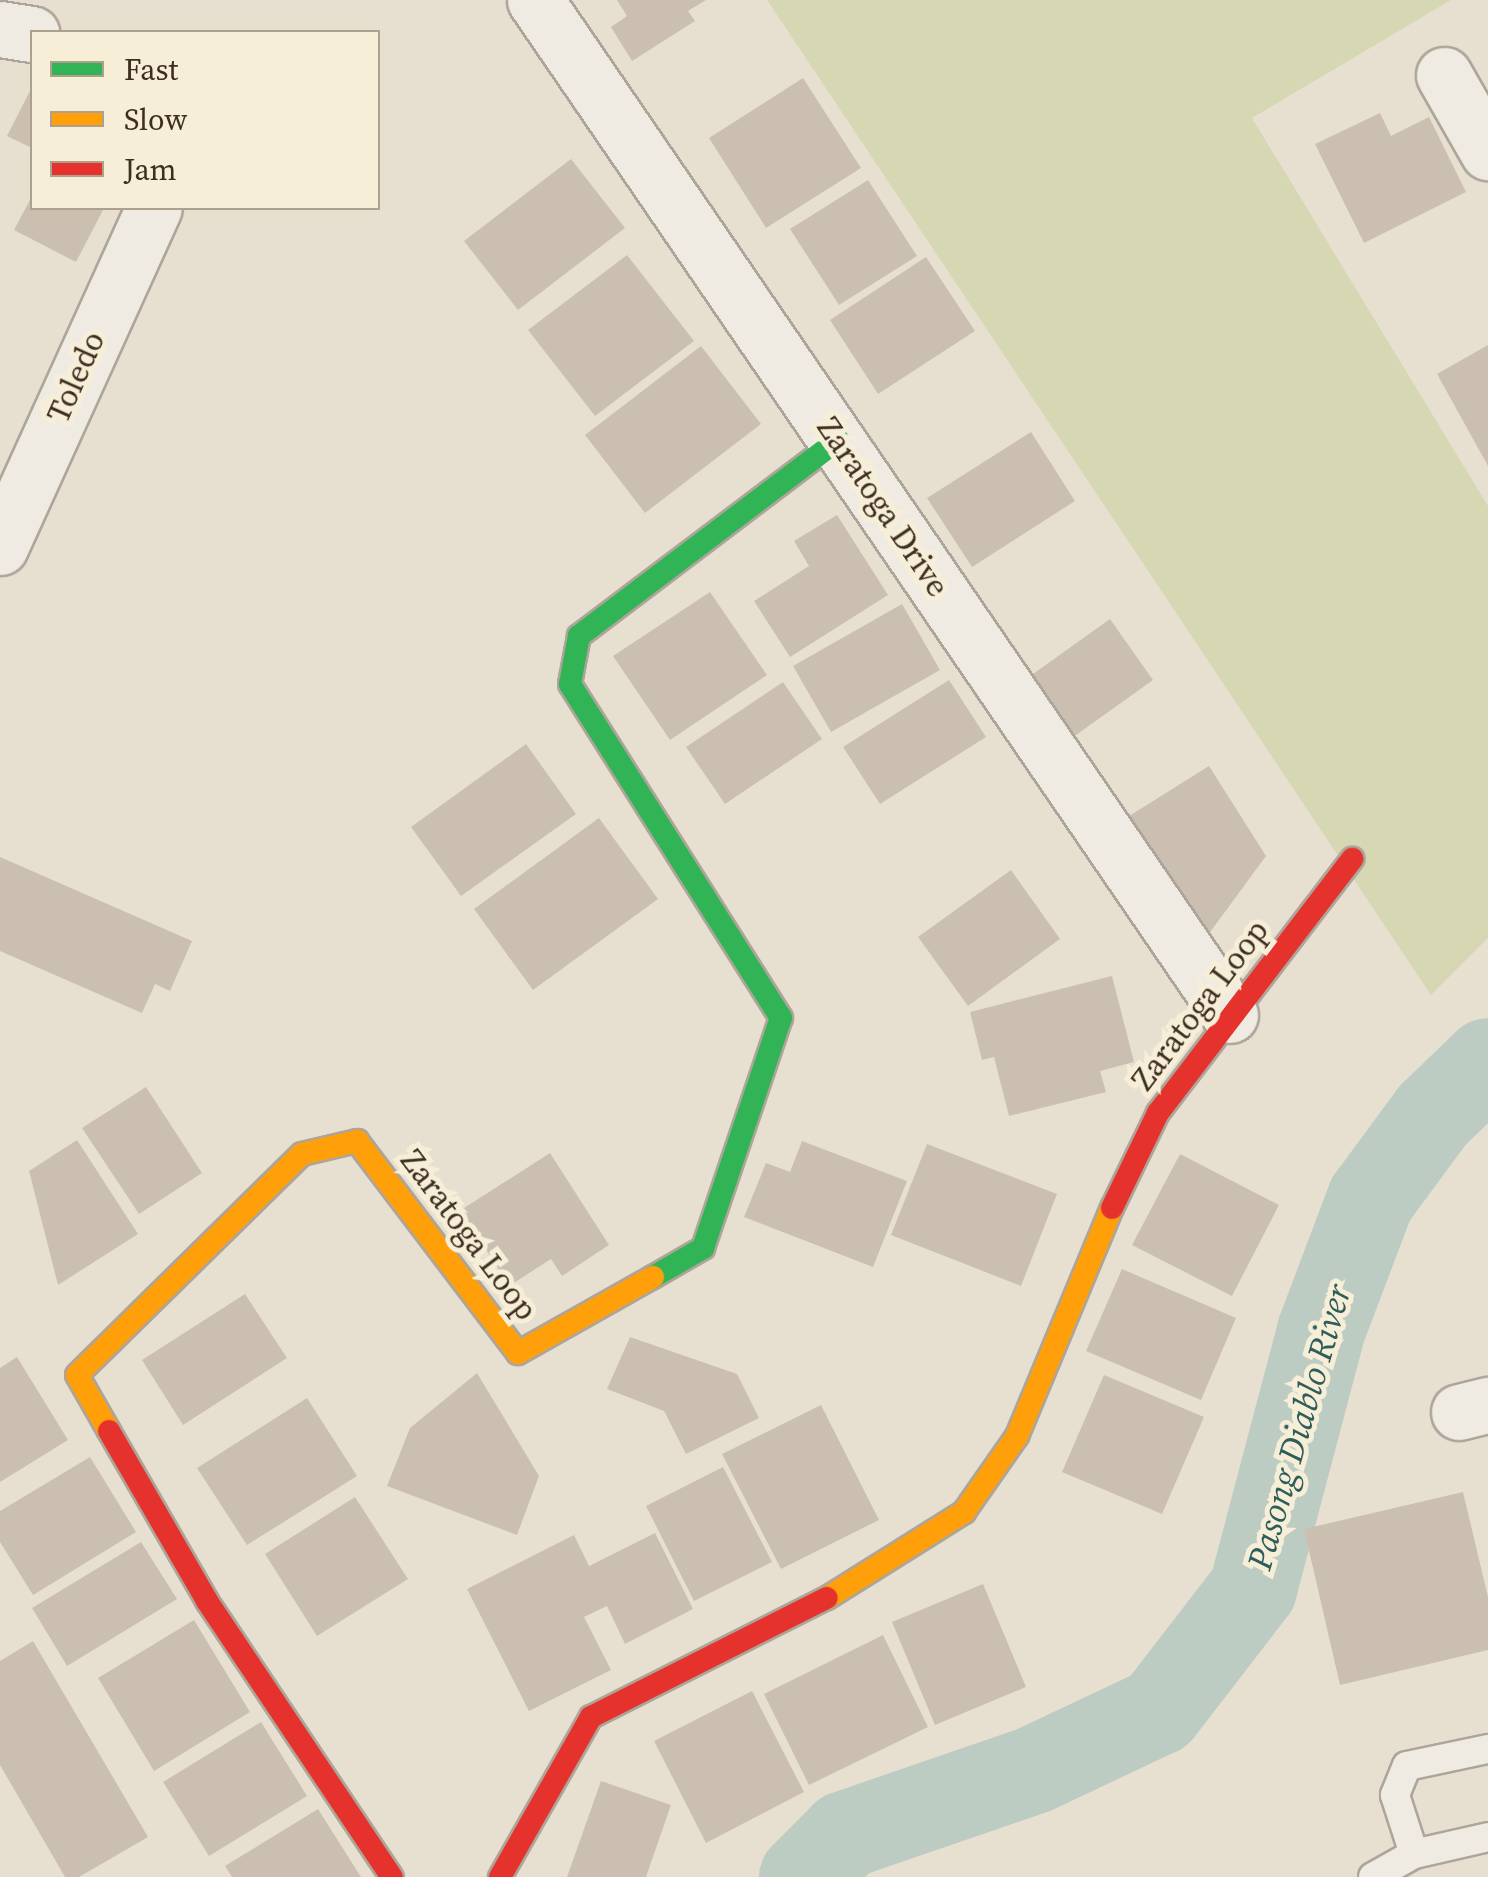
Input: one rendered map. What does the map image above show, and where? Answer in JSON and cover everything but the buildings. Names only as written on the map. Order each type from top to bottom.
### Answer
[{"type":"street","name":"Zaratoga Drive","points":[[535,0],[1230,1015]]},
{"type":"street","points":[[0,30],[30,34]]},
{"type":"street","points":[[1444,75],[1488,152]]},
{"type":"street","name":"Toledo","points":[[0,547],[11,493],[153,210]]},
{"type":"street","name":"Zaratoga Loop","points":[[392,1877],[207,1601],[78,1374],[302,1154],[357,1141],[518,1353],[703,1248],[781,1018],[570,684],[579,636],[838,440]]},
{"type":"street","name":"Zaratoga Loop","points":[[500,1877],[591,1717],[788,1622],[964,1512],[1017,1436],[1069,1298],[1158,1114],[1352,859]]},
{"type":"lane","points":[[1414,1854],[1396,1795],[1406,1766],[1488,1749]]},
{"type":"lane","points":[[1373,1877],[1414,1854],[1488,1837]]},
{"type":"green space","points":[[767,0],[1451,0],[1252,118],[1488,506],[1488,938],[1431,995]]},
{"type":"waterway","name":"Pasong Diablo River","points":[[803,1877],[845,1835],[1034,1770],[1159,1711],[1253,1589],[1321,1331],[1371,1199],[1433,1115],[1488,1062]]},
{"type":"traffic: fast","points":[[653,1277],[703,1248],[781,1018],[570,684],[579,636],[838,440]]},
{"type":"traffic: slow","points":[[109,1431],[77,1375],[302,1154],[357,1141],[518,1353],[653,1277]]},
{"type":"traffic: slow","points":[[827,1598],[964,1512],[1017,1436],[1112,1208]]},
{"type":"traffic: jam","points":[[1112,1208],[1158,1113],[1352,859]]},
{"type":"traffic: jam","points":[[109,1431],[207,1601],[392,1877]]},
{"type":"traffic: jam","points":[[500,1877],[591,1717],[827,1598]]}]
